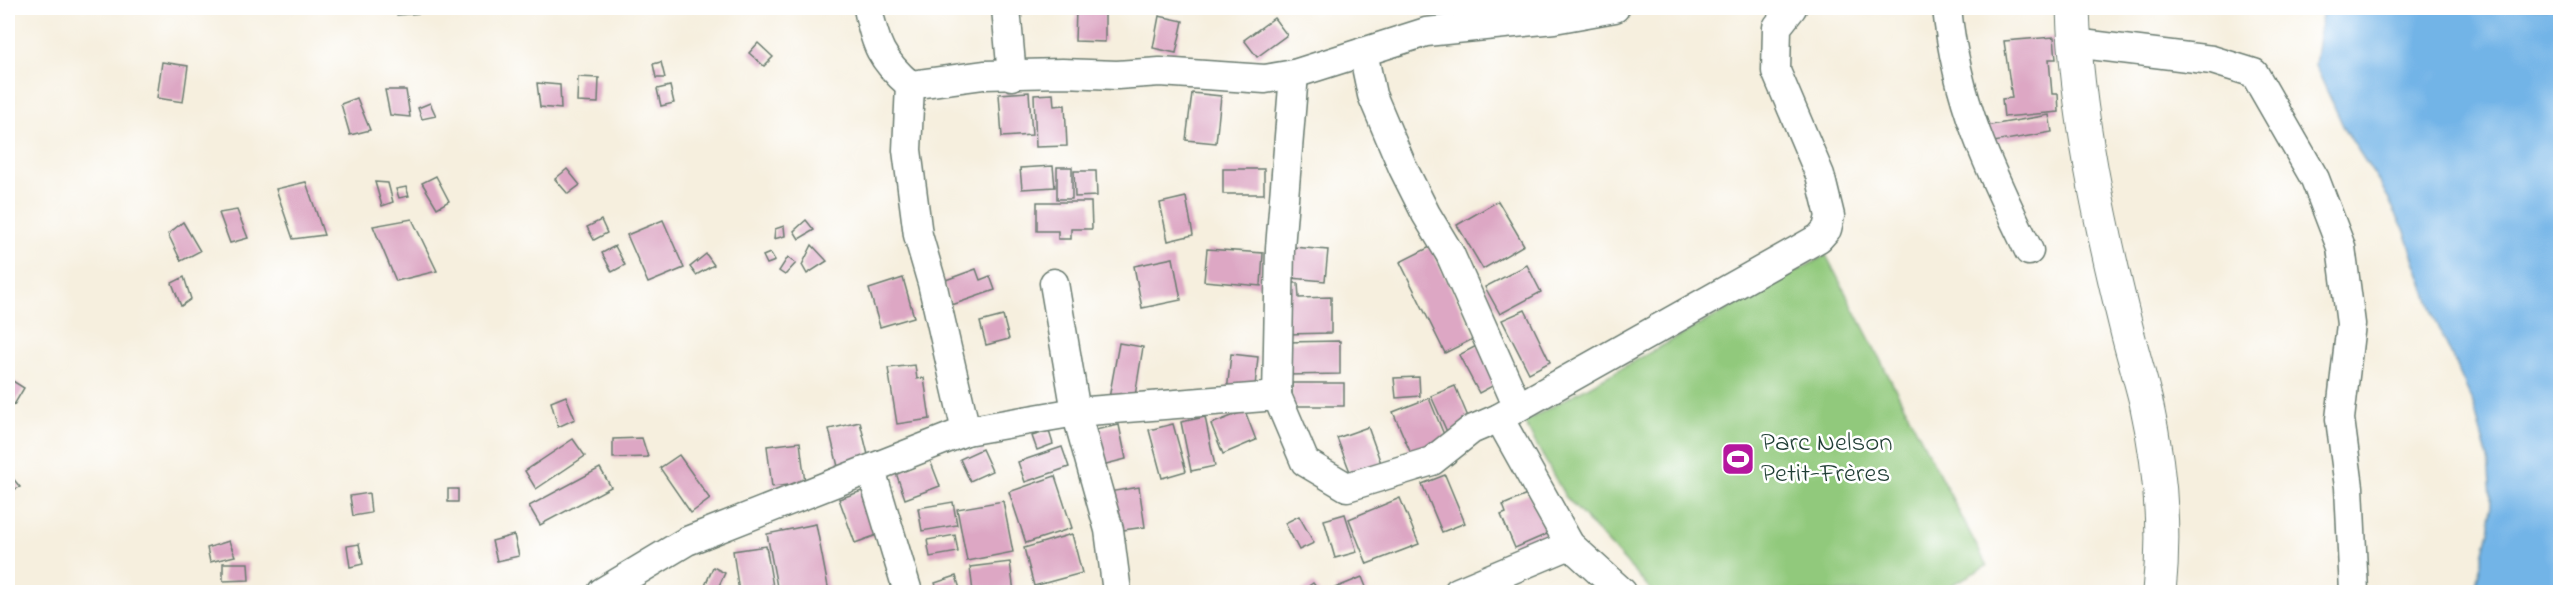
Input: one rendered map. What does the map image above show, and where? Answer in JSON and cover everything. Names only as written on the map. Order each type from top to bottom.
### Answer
[{"type":"main road","points":[[2073,8],[2074,43],[2090,155],[2125,327],[2146,402],[2158,466],[2163,507],[2159,592]]},
{"type":"street","points":[[868,8],[876,45],[884,61],[910,85],[907,150],[918,235],[966,431]]},
{"type":"street","points":[[1006,8],[1012,76]]},
{"type":"street","points":[[910,85],[984,75],[1160,72],[1265,79],[1294,74],[1426,32],[1554,19],[1615,8]]},
{"type":"street","points":[[1294,74],[1280,248],[1277,396],[1305,462],[1347,488],[1432,461],[1471,430],[1508,412],[1819,238],[1827,229],[1830,216],[1820,175],[1776,71],[1777,27],[1792,8]]},
{"type":"street","points":[[1947,8],[1950,37],[1967,115],[1995,182],[2029,251]]},
{"type":"street","points":[[2074,43],[2212,60],[2254,73],[2315,179],[2341,247],[2351,324],[2340,419],[2349,487],[2354,592]]},
{"type":"street","points":[[1363,52],[1372,94],[1403,168],[1426,214],[1450,254],[1508,412],[1570,545],[1622,592]]},
{"type":"street","points":[[1054,283],[1076,412],[1109,530],[1117,592]]},
{"type":"street","points":[[602,592],[687,541],[966,431],[1076,412],[1277,396]]},
{"type":"street","points":[[871,470],[908,592]]},
{"type":"street","points":[[1458,592],[1570,545]]},
{"type":"green space","name":"Parc Nelson Petit-Frères","points":[[1826,255],[1987,566],[1938,592],[1653,592],[1565,496],[1524,422]]},
{"type":"water","points":[[2323,8],[2560,8],[2560,592],[2474,592],[2490,527],[2491,497],[2488,459],[2473,403],[2436,321],[2404,229],[2382,187],[2345,130],[2315,65]]},
{"type":"building","points":[[396,8],[420,8],[421,13],[397,15]]},
{"type":"building","points":[[821,8],[843,8],[822,13]]},
{"type":"building","points":[[1089,8],[1105,8],[1105,42],[1075,41],[1076,10],[1089,10]]},
{"type":"building","points":[[1159,16],[1183,21],[1176,53],[1153,48]]},
{"type":"building","points":[[1274,18],[1287,35],[1257,57],[1244,40]]},
{"type":"building","points":[[2054,37],[2056,59],[2049,59],[2052,94],[2058,94],[2059,112],[2004,117],[2002,99],[2012,98],[2004,41]]},
{"type":"building","points":[[758,43],[773,57],[764,66],[749,53]]},
{"type":"building","points":[[162,62],[188,66],[183,102],[157,98]]},
{"type":"building","points":[[661,62],[665,78],[656,78],[653,64]]},
{"type":"building","points":[[578,77],[599,78],[598,103],[577,102]]},
{"type":"building","points":[[537,83],[560,85],[561,109],[540,107]]},
{"type":"building","points":[[670,86],[674,103],[661,106],[657,89]]},
{"type":"building","points":[[385,90],[406,90],[410,117],[390,115]]},
{"type":"building","points":[[1029,92],[1032,135],[1002,137],[999,94]]},
{"type":"building","points":[[1192,93],[1221,96],[1216,143],[1186,140]]},
{"type":"building","points":[[1053,94],[1054,106],[1065,105],[1067,146],[1036,147],[1034,95]]},
{"type":"building","points":[[357,98],[370,130],[350,135],[341,104]]},
{"type":"building","points":[[430,103],[436,116],[422,119],[418,108]]},
{"type":"building","points":[[2049,115],[2052,132],[1988,143],[1985,126]]},
{"type":"building","points":[[1053,166],[1055,187],[1022,189],[1020,168]]},
{"type":"building","points":[[1057,167],[1072,167],[1072,199],[1057,199]]},
{"type":"building","points":[[567,169],[580,185],[568,194],[555,179]]},
{"type":"building","points":[[1223,169],[1264,169],[1264,194],[1223,194]]},
{"type":"building","points":[[1074,171],[1096,171],[1097,196],[1075,197]]},
{"type":"building","points":[[436,176],[449,201],[437,208],[422,183]]},
{"type":"building","points":[[306,182],[324,235],[293,239],[276,189]]},
{"type":"building","points":[[375,182],[388,183],[393,202],[382,206]]},
{"type":"building","points":[[406,187],[409,196],[399,198],[396,189]]},
{"type":"building","points":[[1186,197],[1193,235],[1168,241],[1160,203]]},
{"type":"building","points":[[1498,201],[1524,245],[1483,269],[1457,225]]},
{"type":"building","points":[[1037,202],[1091,202],[1092,229],[1071,229],[1071,239],[1058,239],[1058,231],[1037,231]]},
{"type":"building","points":[[237,210],[248,238],[230,243],[219,213]]},
{"type":"building","points":[[412,219],[437,271],[396,281],[373,226]]},
{"type":"building","points":[[601,220],[607,233],[594,240],[587,227]]},
{"type":"building","points":[[663,220],[684,268],[648,283],[627,235]]},
{"type":"building","points":[[806,220],[814,230],[799,239],[794,231]]},
{"type":"building","points":[[183,222],[200,251],[181,261],[168,234]]},
{"type":"building","points":[[784,226],[785,236],[774,239],[775,229]]},
{"type":"building","points":[[812,245],[827,261],[807,274],[802,265]]},
{"type":"building","points":[[615,246],[625,265],[612,272],[602,253]]},
{"type":"building","points":[[1293,247],[1328,250],[1325,281],[1291,278]]},
{"type":"building","points":[[1430,247],[1475,338],[1445,353],[1400,262]]},
{"type":"building","points":[[1207,249],[1263,253],[1261,286],[1204,281]]},
{"type":"building","points":[[770,253],[775,261],[767,264],[763,256]]},
{"type":"building","points":[[706,254],[714,265],[696,275],[690,267]]},
{"type":"building","points":[[788,257],[796,263],[785,275],[779,271]]},
{"type":"building","points":[[1173,258],[1181,300],[1142,308],[1134,266]]},
{"type":"building","points":[[1527,265],[1541,292],[1500,314],[1485,287]]},
{"type":"building","points":[[976,269],[980,280],[990,276],[995,290],[952,305],[943,281]]},
{"type":"building","points":[[184,277],[191,299],[181,306],[172,283]]},
{"type":"building","points":[[903,278],[914,317],[880,327],[869,289]]},
{"type":"building","points":[[1284,283],[1298,283],[1299,298],[1331,297],[1331,333],[1285,334]]},
{"type":"building","points":[[1525,310],[1550,362],[1529,373],[1502,320]]},
{"type":"building","points":[[1003,316],[1009,339],[986,345],[980,322]]},
{"type":"building","points":[[1340,341],[1340,374],[1286,375],[1285,342]]},
{"type":"building","points":[[1119,343],[1143,347],[1134,402],[1109,398]]},
{"type":"building","points":[[1482,343],[1502,381],[1479,393],[1459,355]]},
{"type":"building","points":[[1231,354],[1258,357],[1254,396],[1227,392]]},
{"type":"building","points":[[915,365],[917,379],[924,378],[930,419],[897,424],[888,368]]},
{"type":"building","points":[[1419,377],[1420,396],[1396,398],[1394,378]]},
{"type":"building","points":[[8,378],[24,388],[14,405],[8,401]]},
{"type":"building","points":[[1292,383],[1344,383],[1344,406],[1292,406]]},
{"type":"building","points":[[1455,386],[1471,424],[1448,434],[1431,396]]},
{"type":"building","points":[[566,396],[575,419],[558,427],[551,402]]},
{"type":"building","points":[[1429,398],[1447,442],[1412,456],[1393,412]]},
{"type":"building","points":[[1245,411],[1256,440],[1223,454],[1211,424]]},
{"type":"building","points":[[1205,417],[1215,466],[1191,471],[1181,422]]},
{"type":"building","points":[[860,422],[870,463],[839,471],[829,429]]},
{"type":"building","points":[[1173,424],[1186,471],[1162,478],[1149,430]]},
{"type":"building","points":[[1119,425],[1126,459],[1102,465],[1095,430]]},
{"type":"building","points":[[1368,427],[1382,466],[1352,477],[1337,438]]},
{"type":"building","points":[[1049,431],[1053,444],[1037,450],[1032,436]]},
{"type":"building","points":[[642,438],[648,457],[613,458],[613,439]]},
{"type":"building","points":[[573,439],[585,456],[536,489],[525,471]]},
{"type":"building","points":[[800,442],[805,483],[772,487],[767,446]]},
{"type":"building","points":[[1062,447],[1069,467],[1025,482],[1018,462]]},
{"type":"building","points":[[982,449],[992,471],[970,481],[960,459]]},
{"type":"building","points":[[679,455],[710,499],[691,513],[660,468]]},
{"type":"building","points":[[930,460],[940,486],[905,499],[896,473]]},
{"type":"building","points":[[600,468],[611,487],[540,525],[529,506]]},
{"type":"building","points":[[1445,475],[1465,523],[1442,532],[1422,484]]},
{"type":"building","points":[[11,476],[20,487],[8,492],[8,477]]},
{"type":"building","points":[[1055,476],[1072,528],[1026,543],[1009,492]]},
{"type":"building","points":[[1139,487],[1145,527],[1101,533],[1096,494]]},
{"type":"building","points":[[448,489],[458,489],[458,502],[448,502]]},
{"type":"building","points":[[862,491],[877,535],[855,543],[839,499]]},
{"type":"building","points":[[369,493],[371,513],[353,516],[350,496]]},
{"type":"building","points":[[1529,494],[1547,534],[1515,548],[1501,515],[1506,513],[1503,505]]},
{"type":"building","points":[[1400,498],[1419,544],[1367,564],[1349,519]]},
{"type":"building","points":[[1003,501],[1013,552],[967,561],[957,509]]},
{"type":"building","points":[[953,502],[957,525],[922,531],[918,508]]},
{"type":"building","points":[[1345,514],[1357,552],[1335,558],[1324,520]]},
{"type":"building","points":[[1299,516],[1314,543],[1299,550],[1285,523]]},
{"type":"building","points":[[816,524],[829,592],[778,592],[767,534]]},
{"type":"building","points":[[1072,534],[1082,573],[1034,586],[1024,548]]},
{"type":"building","points":[[514,535],[519,556],[497,561],[492,541]]},
{"type":"building","points":[[955,535],[958,552],[930,557],[927,540]]},
{"type":"building","points":[[229,541],[235,556],[210,562],[207,548]]},
{"type":"building","points":[[359,544],[363,564],[350,567],[347,546]]},
{"type":"building","points":[[766,546],[774,592],[739,592],[733,551]]},
{"type":"building","points":[[1010,562],[1014,592],[973,592],[970,567]]},
{"type":"building","points":[[223,563],[248,563],[249,580],[223,581]]},
{"type":"building","points":[[713,567],[725,573],[716,592],[704,588]]},
{"type":"building","points":[[956,576],[961,592],[938,592],[935,583]]},
{"type":"building","points":[[1362,577],[1368,592],[1337,592],[1335,588]]},
{"type":"building","points":[[1313,583],[1320,592],[1300,592]]},
{"type":"place","name":"Parc Nelson Petit-Frères","points":[[1738,459]]}]
